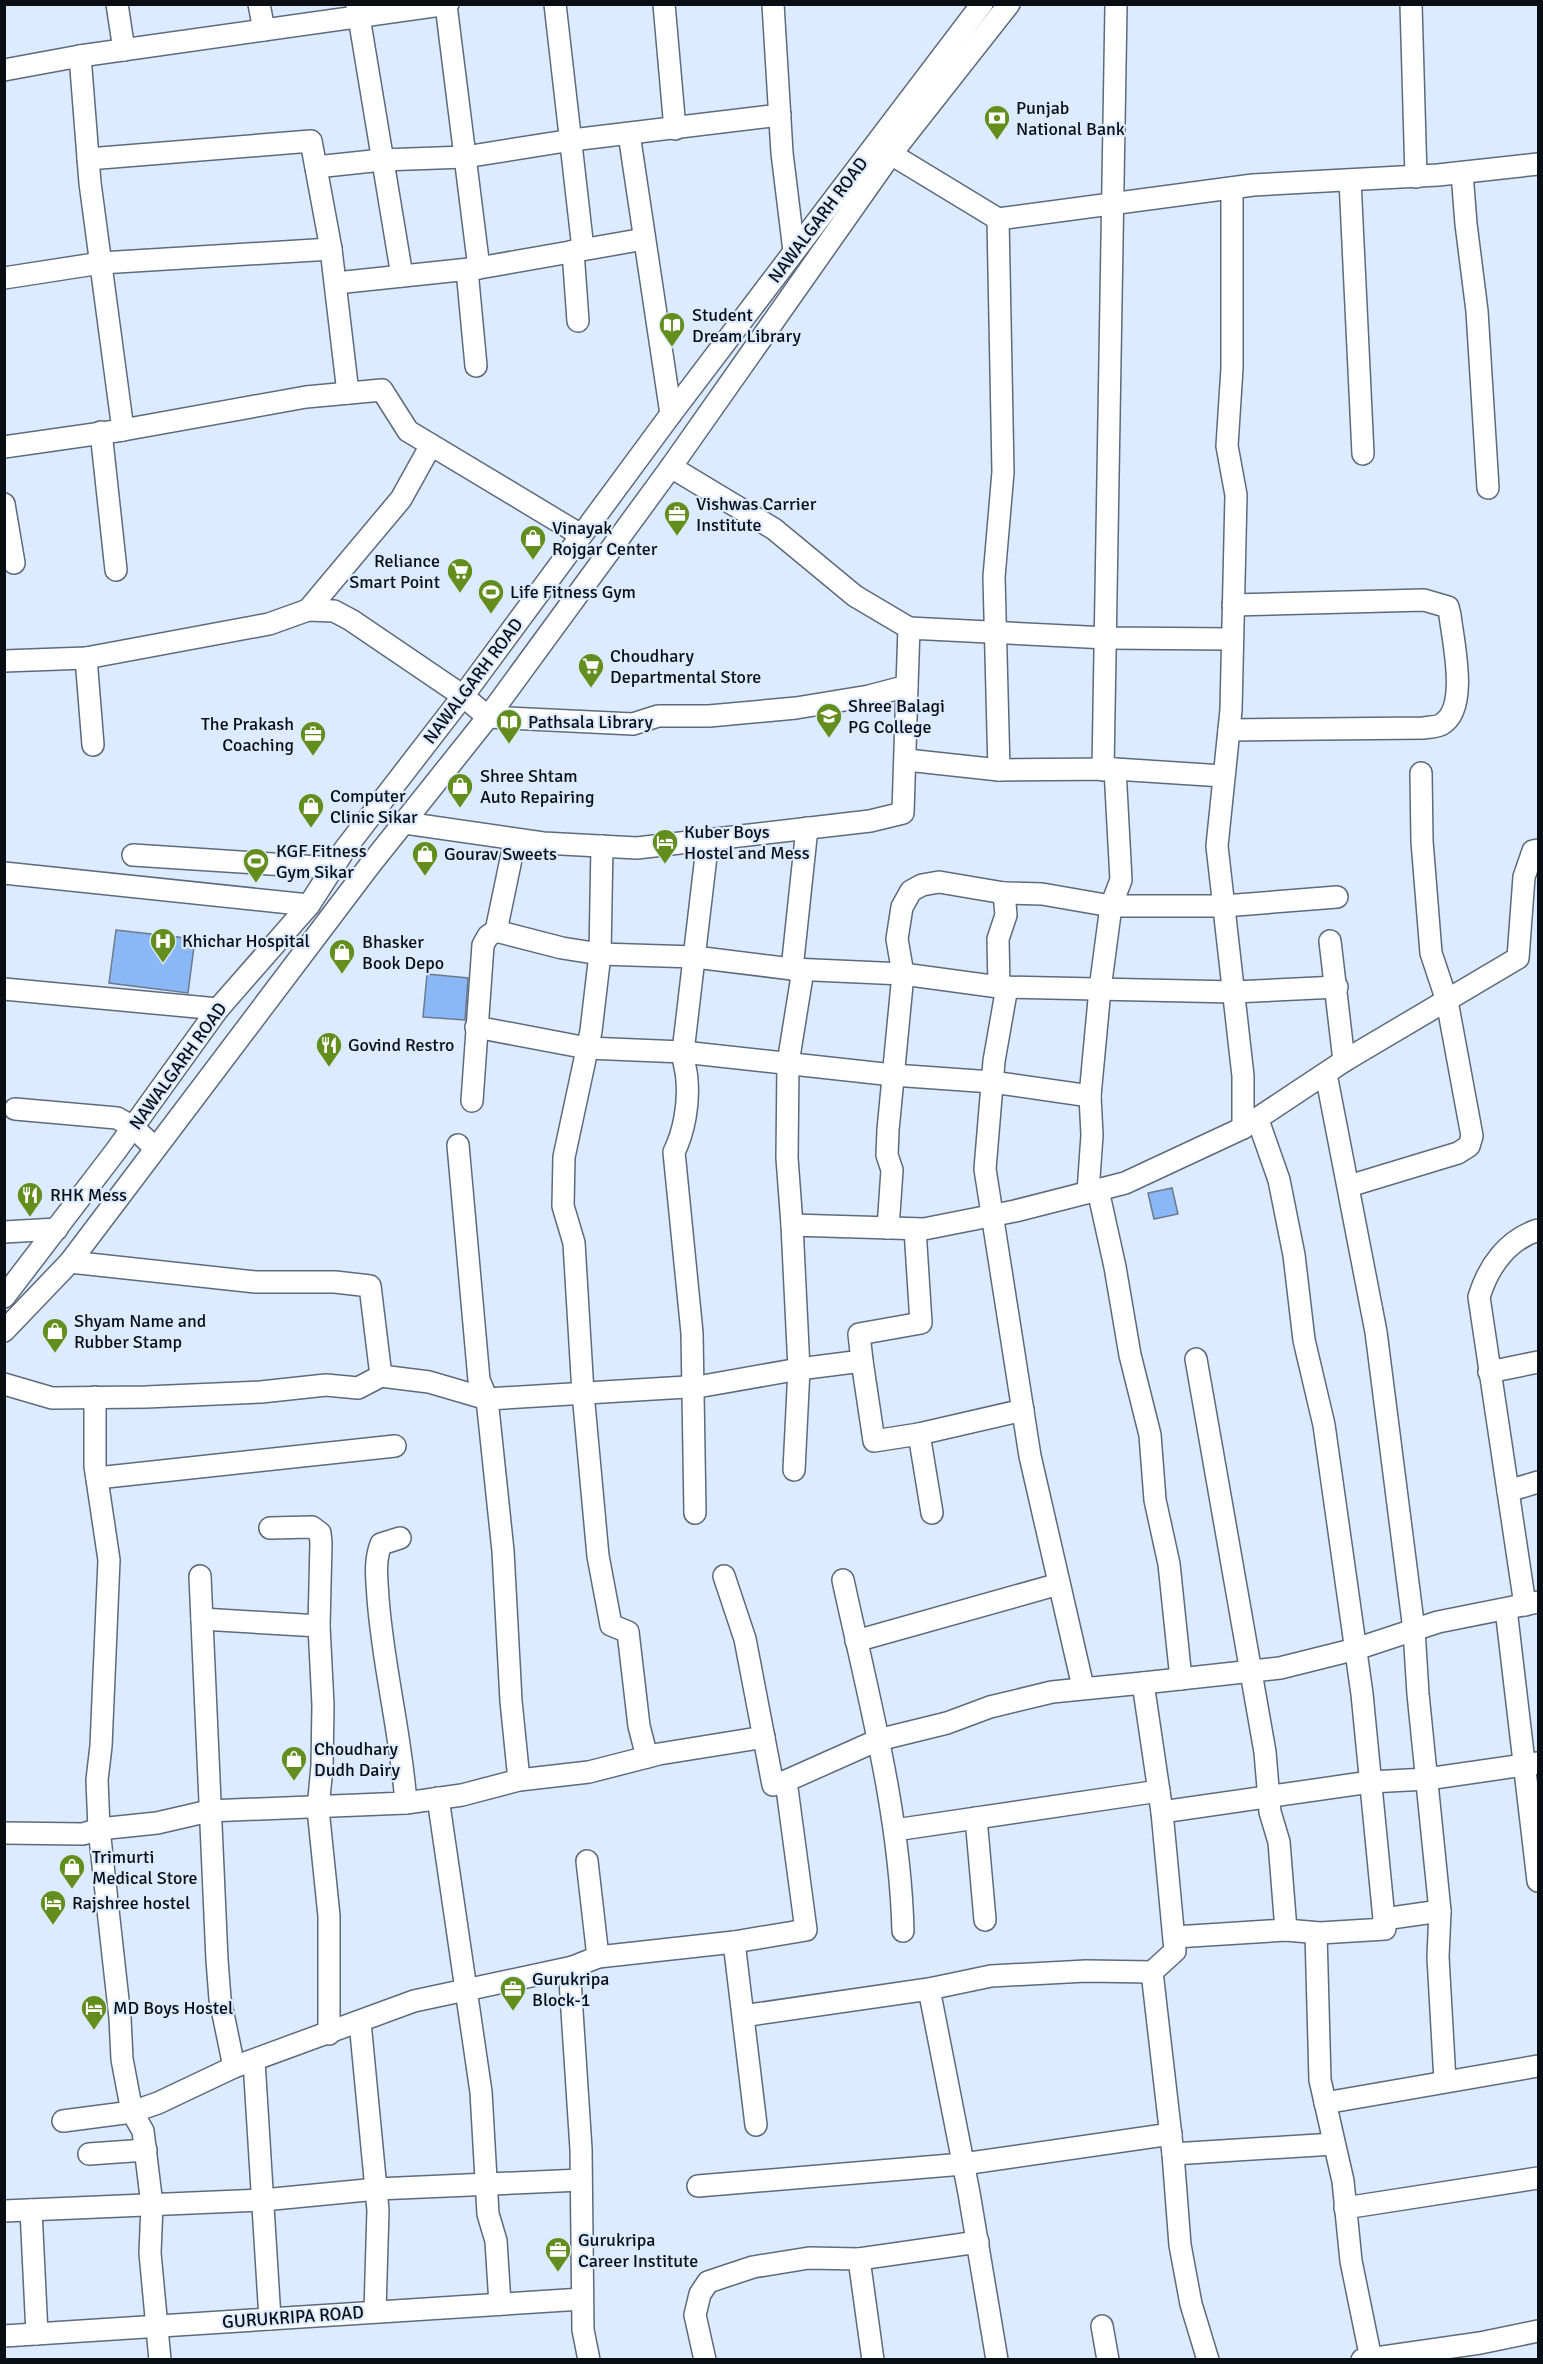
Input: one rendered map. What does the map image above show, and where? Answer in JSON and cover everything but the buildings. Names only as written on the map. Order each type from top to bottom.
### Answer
[{"type":"street","points":[[117,4],[124,50]]},
{"type":"street","points":[[259,4],[264,30]]},
{"type":"street","points":[[555,4],[572,140],[579,321]]},
{"type":"street","points":[[664,4],[675,129]]},
{"type":"street","points":[[773,4],[780,115],[794,251]]},
{"type":"street","name":"NAWALGARH ROAD","points":[[4,1297],[133,1127],[218,1009],[309,905],[333,868],[671,414],[982,4]]},
{"type":"street","points":[[4,1331],[70,1262],[370,865],[488,717],[671,467],[891,154],[1009,4]]},
{"type":"street","points":[[1411,4],[1416,177]]},
{"type":"street","points":[[4,70],[80,56],[264,30],[358,11],[447,5],[465,157],[473,269],[476,366]]},
{"type":"street","points":[[1116,6],[1107,638],[1109,770],[1120,880],[1111,906],[1100,989],[1090,1096],[1093,1191],[1115,1267],[1130,1355],[1149,1435],[1155,1500],[1169,1564],[1181,1678]]},
{"type":"street","points":[[358,11],[402,276]]},
{"type":"street","points":[[80,56],[88,159],[123,430]]},
{"type":"street","points":[[316,167],[382,160],[465,157],[572,140],[780,115]]},
{"type":"street","points":[[629,134],[671,414]]},
{"type":"street","points":[[88,159],[311,141],[332,249],[348,393]]},
{"type":"street","points":[[891,154],[998,219],[1232,188],[1416,177],[1539,164]]},
{"type":"street","points":[[1462,173],[1477,311],[1488,488]]},
{"type":"street","points":[[1350,180],[1364,454]]},
{"type":"street","points":[[1175,1937],[1286,1930],[1316,1933],[1385,1929],[1356,1649],[1324,1425],[1304,1340],[1294,1255],[1279,1180],[1251,1124],[1237,1036],[1217,846],[1228,730],[1236,495],[1227,446],[1232,368],[1232,188]]},
{"type":"street","points":[[998,219],[1003,472],[994,577],[999,770]]},
{"type":"street","points":[[336,283],[473,269],[644,239]]},
{"type":"street","points":[[4,278],[101,263],[332,249]]},
{"type":"street","points":[[4,447],[123,430],[306,397],[382,390],[408,431],[581,535]]},
{"type":"street","points":[[101,432],[116,570]]},
{"type":"street","points":[[308,610],[401,499],[431,445]]},
{"type":"street","points":[[671,467],[774,530],[855,596],[909,628],[1107,638],[1232,639]]},
{"type":"street","points":[[4,504],[14,562]]},
{"type":"street","points":[[1228,730],[1424,728],[1442,725],[1454,712],[1458,692],[1450,615],[1448,607],[1439,603],[1424,600],[1233,605]]},
{"type":"street","points":[[4,661],[86,658],[269,624],[308,610],[334,610],[463,696],[488,717],[633,724],[658,716],[709,717],[796,708],[908,687]]},
{"type":"street","points":[[405,823],[515,840],[637,848],[870,821],[903,813],[907,760],[909,628]]},
{"type":"street","points":[[86,658],[93,746]]},
{"type":"street","points":[[907,760],[999,770],[1109,770],[1223,776]]},
{"type":"street","points":[[1349,1186],[1458,1153],[1469,1146],[1471,1123],[1447,1001],[1431,953],[1422,841],[1421,773]]},
{"type":"street","points":[[794,1470],[799,1369],[787,1158],[788,1063],[798,969],[807,828]]},
{"type":"street","points":[[472,1101],[483,945],[488,936],[496,931],[515,840]]},
{"type":"street","points":[[695,1513],[692,1334],[674,1152],[683,1135],[687,1080],[683,1066],[683,1052],[708,840]]},
{"type":"street","points":[[602,846],[600,954],[587,1048],[564,1157],[562,1206],[574,1243],[583,1392],[598,1556],[611,1625],[628,1632],[639,1726],[647,1757]]},
{"type":"street","points":[[792,1225],[915,1229],[990,1216],[1125,1183],[1251,1124],[1344,1062],[1518,958],[1524,878],[1533,851],[1539,850]]},
{"type":"street","points":[[132,855],[333,868]]},
{"type":"street","points":[[4,873],[309,905]]},
{"type":"street","points":[[888,1228],[892,1170],[887,1155],[888,1138],[903,974],[897,939],[902,907],[911,891],[922,885],[939,882],[1004,893],[1042,894],[1111,906],[1224,906],[1337,897]]},
{"type":"street","points":[[1004,893],[1006,915],[999,939],[1003,987],[985,1169],[990,1216],[1023,1410],[1083,1687]]},
{"type":"street","points":[[496,931],[562,948],[600,954],[695,957],[798,969],[903,974],[1003,987],[1234,992],[1337,987]]},
{"type":"street","points":[[1330,941],[1344,1062]]},
{"type":"street","points":[[4,989],[218,1009]]},
{"type":"street","points":[[476,1027],[587,1048],[683,1052],[893,1075],[992,1082],[1090,1096]]},
{"type":"street","points":[[1326,1074],[1376,1332],[1414,1630],[1418,1694],[1440,1911],[1438,1957],[1445,2081]]},
{"type":"street","points":[[15,1109],[91,1114],[117,1119],[133,1127],[155,1148]]},
{"type":"street","points":[[458,1145],[479,1380],[487,1399],[502,1551],[511,1701],[519,1780]]},
{"type":"street","points":[[4,1232],[57,1228]]},
{"type":"street","points":[[915,1229],[921,1323],[859,1334],[874,1441],[919,1434],[1023,1410]]},
{"type":"street","points":[[1539,1230],[1528,1233],[1500,1256],[1486,1273],[1479,1297],[1523,1606],[1539,1881]]},
{"type":"street","points":[[70,1262],[256,1282],[335,1282],[370,1286],[381,1376]]},
{"type":"street","points":[[1196,1359],[1265,1752],[1268,1796],[1279,1842],[1286,1930]]},
{"type":"street","points":[[4,1384],[52,1398],[261,1392],[326,1385],[358,1388],[381,1376],[429,1383],[487,1399],[694,1386],[862,1361]]},
{"type":"street","points":[[1489,1372],[1539,1362]]},
{"type":"street","points":[[94,1397],[97,1478],[109,1560],[101,1746],[97,1780],[99,1829],[120,2018],[122,2059],[132,2112],[143,2131],[146,2151],[152,2205],[150,2253],[159,2325],[160,2360]]},
{"type":"street","points":[[919,1434],[932,1513]]},
{"type":"street","points":[[97,1478],[395,1446]]},
{"type":"street","points":[[1508,1491],[1539,1482]]},
{"type":"street","points":[[270,1528],[312,1527],[320,1533],[319,1626],[323,1715],[318,1809],[329,1916],[329,2034]]},
{"type":"street","points":[[400,1538],[381,1544],[376,1564],[381,1644],[403,1763],[406,1803]]},
{"type":"street","points":[[200,1576],[209,1811],[220,1999],[234,2067]]},
{"type":"street","points":[[724,1576],[745,1640],[773,1785],[878,1740],[947,1723],[990,1707],[1083,1687],[1280,1668],[1356,1649],[1438,1622],[1523,1606]]},
{"type":"street","points":[[843,1580],[895,1830],[903,1931]]},
{"type":"street","points":[[856,1641],[1059,1584]]},
{"type":"street","points":[[202,1620],[319,1626]]},
{"type":"street","points":[[743,2016],[929,1989],[991,1976],[1086,1971],[1152,1972],[1175,1951],[1175,1937],[1162,1812],[1143,1683]]},
{"type":"street","points":[[4,1833],[83,1834],[99,1829],[157,1823],[209,1811],[318,1809],[406,1803],[519,1780],[589,1772],[647,1757],[764,1737]]},
{"type":"street","points":[[1162,1812],[1370,1782],[1427,1779],[1532,1764]]},
{"type":"street","points":[[63,2121],[132,2112],[158,2103],[234,2067],[414,2001],[573,1967],[598,1957],[734,1942],[806,1930],[786,1781]]},
{"type":"street","points":[[895,1830],[1159,1791]]},
{"type":"street","points":[[438,1798],[468,1990],[481,2092],[488,2214],[496,2241],[500,2304]]},
{"type":"street","points":[[976,1818],[985,1920]]},
{"type":"street","points":[[587,1861],[598,1957]]},
{"type":"street","points":[[1384,1919],[1440,1911]]},
{"type":"street","points":[[1316,1933],[1320,2080],[1342,2181],[1351,2261],[1371,2359]]},
{"type":"street","points":[[734,1942],[756,2125]]},
{"type":"street","points":[[573,1967],[570,1980],[581,2180],[583,2330],[589,2360]]},
{"type":"street","points":[[1152,1972],[1172,2144],[1180,2245],[1191,2304],[1208,2360]]},
{"type":"street","points":[[929,1989],[978,2242],[997,2360]]},
{"type":"street","points":[[360,2022],[377,2189],[375,2311]]},
{"type":"street","points":[[254,2061],[270,2319]]},
{"type":"street","points":[[1325,2103],[1539,2066]]},
{"type":"street","points":[[698,2186],[1172,2144],[1334,2144]]},
{"type":"street","points":[[89,2154],[146,2151]]},
{"type":"street","points":[[1345,2208],[1539,2178]]},
{"type":"street","points":[[4,2211],[263,2200],[377,2189],[581,2180]]},
{"type":"street","points":[[31,2210],[37,2334]]},
{"type":"street","points":[[705,2360],[695,2315],[700,2294],[708,2282],[753,2267],[809,2258],[859,2259],[978,2242]]},
{"type":"street","points":[[859,2259],[873,2360]]},
{"type":"street","name":"GURUKRIPA ROAD","points":[[4,2336],[582,2299]]},
{"type":"street","points":[[1102,2326],[1108,2360]]},
{"type":"street","points":[[1362,2360],[1539,2331]]},
{"type":"place","name":"Punjab National Bank","points":[[997,141]]},
{"type":"place","name":"Student Dream Library","points":[[672,348]]},
{"type":"place","name":"Vishwas Carrier Institute","points":[[677,537]]},
{"type":"place","name":"Vinayak Rojgar Center","points":[[533,561]]},
{"type":"place","name":"Reliance Smart Point","points":[[460,594]]},
{"type":"place","name":"Life Fitness Gym","points":[[491,615]]},
{"type":"place","name":"Choudhary Departmental Store","points":[[591,689]]},
{"type":"place","name":"Shree Balagi PG College","points":[[829,739]]},
{"type":"place","name":"Pathsala Library","points":[[509,745]]},
{"type":"place","name":"The Prakash Coaching","points":[[313,757]]},
{"type":"place","name":"Shree Shtam Auto Repairing","points":[[460,809]]},
{"type":"place","name":"Computer Clinic Sikar","points":[[311,829]]},
{"type":"place","name":"Kuber Boys Hostel and Mess","points":[[665,865]]},
{"type":"place","name":"Gourav Sweets","points":[[425,877]]},
{"type":"place","name":"KGF Fitness Gym Sikar","points":[[256,884]]},
{"type":"place","name":"Khichar Hospital","points":[[163,964]]},
{"type":"place","name":"Bhasker Book Depo","points":[[342,975]]},
{"type":"place","name":"Govind Restro","points":[[329,1068]]},
{"type":"place","name":"RHK Mess","points":[[30,1218]]},
{"type":"place","name":"Shyam Name and Rubber Stamp","points":[[55,1354]]},
{"type":"place","name":"Choudhary Dudh Dairy","points":[[294,1782]]},
{"type":"place","name":"Trimurti Medical Store","points":[[72,1890]]},
{"type":"place","name":"Rajshree hostel","points":[[53,1926]]},
{"type":"place","name":"Gurukripa Block-1","points":[[513,2012]]},
{"type":"place","name":"MD Boys Hostel","points":[[94,2031]]},
{"type":"place","name":"Gurukripa Career Institute","points":[[558,2273]]}]
